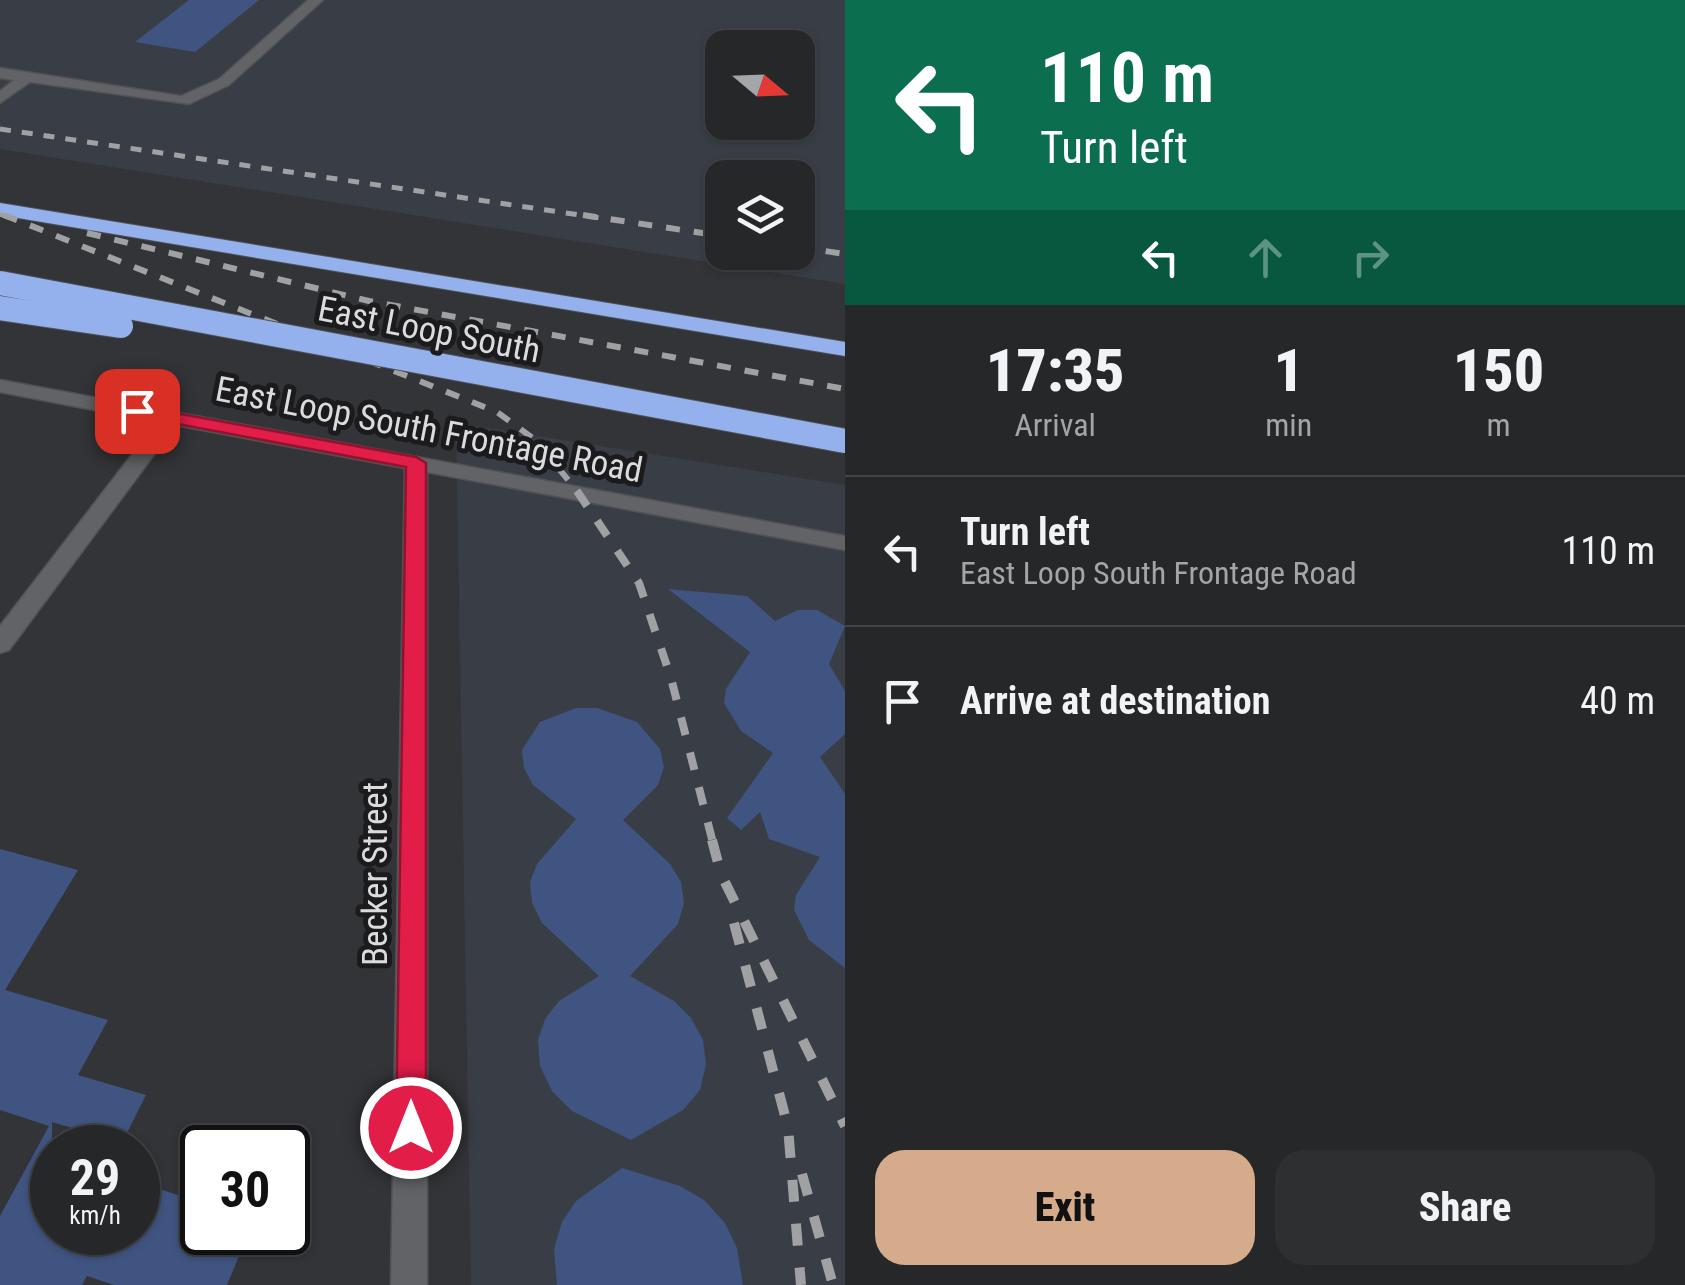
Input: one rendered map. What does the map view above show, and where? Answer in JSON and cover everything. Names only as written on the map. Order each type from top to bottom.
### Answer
[{"type":"highway","points":[[0,192],[329,267]]},
{"type":"highway","name":"East Loop South","points":[[0,209],[329,267],[845,349]]},
{"type":"highway","name":"East Loop South","points":[[0,283],[845,441]]},
{"type":"highway","points":[[0,308],[524,384]]},
{"type":"street","points":[[0,73],[183,100],[224,82],[316,0]]},
{"type":"street","points":[[0,98],[24,79]]},
{"type":"street","name":"East Loop South Frontage Road","points":[[0,386],[845,544]]},
{"type":"street","points":[[0,644],[171,418]]},
{"type":"street","name":"Becker Street","points":[[409,1285],[416,463]]},
{"type":"shaded area","points":[[0,0],[845,0],[845,284],[757,270],[815,270],[815,160],[705,160],[705,262],[0,149]]},
{"type":"shaded area","points":[[456,423],[845,485],[845,1285],[471,1285]]},
{"type":"building","points":[[189,0],[259,0],[195,52],[135,42]]},
{"type":"building","points":[[668,589],[747,596],[775,621],[798,610],[817,610],[845,626],[829,664],[845,691],[845,734],[820,757],[845,794],[845,968],[809,940],[794,910],[796,895],[820,857],[769,839],[760,812],[741,830],[727,818],[773,753],[741,731],[724,703],[726,689],[750,652]]},
{"type":"building","points":[[576,708],[597,708],[637,722],[660,749],[664,767],[658,785],[623,820],[670,864],[681,882],[684,903],[678,924],[630,976],[674,1001],[691,1018],[703,1040],[706,1064],[700,1090],[683,1110],[631,1140],[572,1111],[552,1091],[540,1066],[538,1040],[545,1019],[559,1001],[599,976],[542,923],[532,903],[530,882],[537,864],[576,819],[533,785],[524,768],[522,750],[540,722]]},
{"type":"building","points":[[0,849],[78,870],[5,990],[108,1020],[78,1075],[146,1095],[131,1125],[46,1125],[0,1110]]},
{"type":"building","points":[[30,1161],[30,1255],[160,1255],[160,1189],[180,1196],[180,1255],[239,1255],[227,1285],[114,1285],[87,1276],[82,1285],[0,1285],[0,1216]]},
{"type":"building","points":[[622,1168],[680,1186],[704,1200],[725,1223],[737,1248],[743,1285],[557,1285],[554,1249],[562,1222],[576,1201]]},
{"type":"railway","points":[[0,129],[600,218]]},
{"type":"railway","points":[[0,214],[10,218]]},
{"type":"railway","points":[[4,215],[497,412],[534,439],[579,493]]},
{"type":"railway","points":[[583,215],[705,233]]},
{"type":"railway","points":[[87,233],[369,301],[845,389]]},
{"type":"railway","points":[[815,250],[845,254]]},
{"type":"railway","points":[[577,491],[639,583],[671,678],[713,843]]},
{"type":"railway","points":[[712,840],[721,874],[845,1126]]},
{"type":"railway","points":[[734,923],[788,1127],[801,1285]]},
{"type":"railway","points":[[802,1174],[833,1285]]},
{"type":"route","points":[[137,411],[416,463],[411,1128]]}]
